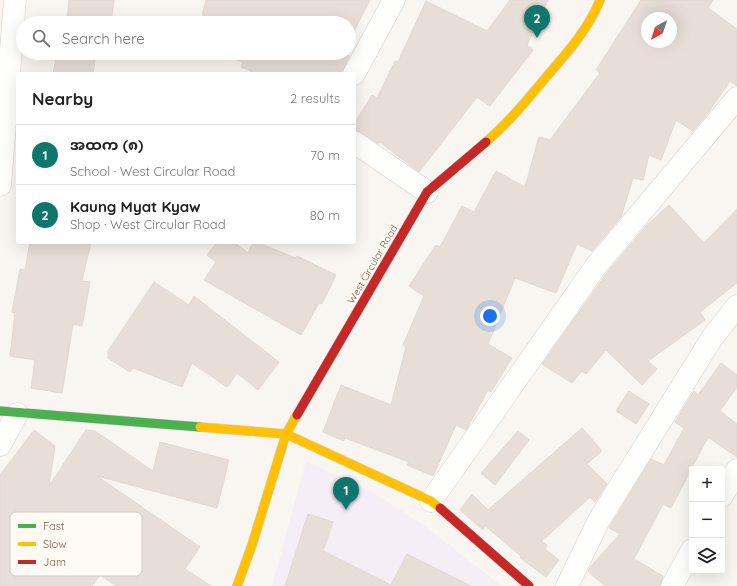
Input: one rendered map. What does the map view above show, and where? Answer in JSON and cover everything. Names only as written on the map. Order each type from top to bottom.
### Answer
[{"type":"street","points":[[0,185],[15,0]]},
{"type":"street","points":[[355,72],[394,0]]},
{"type":"street","name":"West Circular Road","points":[[237,586],[252,545],[286,434],[427,192],[508,123],[572,47],[597,8],[600,0]]},
{"type":"street","points":[[431,501],[596,266],[737,98]]},
{"type":"street","points":[[356,143],[427,192]]},
{"type":"street","points":[[567,586],[598,520],[712,338],[737,306]]},
{"type":"street","points":[[0,445],[8,412],[286,434],[431,501],[529,586]]},
{"type":"street","points":[[725,491],[737,470]]},
{"type":"street","points":[[672,586],[689,555]]},
{"type":"shaded area","points":[[306,461],[375,494],[426,527],[501,586],[272,586]]},
{"type":"building","points":[[69,0],[114,0],[112,16],[67,16]]},
{"type":"building","points":[[206,0],[370,0],[356,27],[356,16],[202,15]]},
{"type":"building","points":[[510,0],[548,0],[527,45],[533,50],[490,106],[477,97],[419,172],[380,142],[379,144],[356,130],[356,121],[372,95],[377,98],[395,61],[398,62],[426,1],[487,31]]},
{"type":"building","points":[[641,0],[713,0],[708,8],[737,29],[737,86],[730,81],[708,113],[693,131],[676,120],[661,160],[649,155],[643,180],[633,178],[621,217],[592,251],[577,244],[556,293],[515,278],[488,344],[512,358],[491,392],[488,390],[466,430],[456,425],[433,476],[407,465],[409,462],[345,438],[344,441],[323,432],[341,385],[391,405],[406,347],[403,345],[424,296],[409,286],[436,245],[440,247],[462,206],[474,212],[496,171],[525,187],[539,137],[550,140],[600,73],[596,70]]},
{"type":"building","points":[[56,60],[95,60],[93,72],[53,72]]},
{"type":"building","points":[[237,60],[347,60],[343,72],[252,72],[241,67],[243,62]]},
{"type":"building","points":[[669,205],[704,243],[737,209],[737,283],[700,312],[705,320],[648,361],[657,369],[642,385],[606,350],[586,374],[582,371],[572,383],[542,364],[606,274],[646,226]]},
{"type":"building","points":[[30,244],[91,244],[82,281],[90,282],[82,326],[73,324],[62,393],[31,388],[35,360],[10,356],[15,313],[12,312],[20,269],[25,270]]},
{"type":"building","points":[[215,244],[237,244],[248,253],[252,244],[262,244],[296,258],[297,256],[336,275],[322,304],[319,303],[301,335],[204,280],[216,262],[207,255]]},
{"type":"building","points":[[154,282],[189,305],[194,296],[279,362],[258,390],[237,373],[227,387],[192,363],[182,387],[133,368],[130,372],[108,358],[108,351]]},
{"type":"building","points":[[721,363],[737,375],[737,387],[720,411],[737,424],[737,457],[708,437],[693,466],[689,466],[689,473],[671,508],[663,504],[634,559],[663,576],[660,586],[605,586],[588,571],[620,534],[609,528],[651,459],[664,465],[684,428],[675,422],[694,391],[698,395]]},
{"type":"building","points":[[629,391],[649,404],[636,424],[616,411]]},
{"type":"building","points":[[582,428],[602,451],[587,464],[607,484],[595,502],[590,497],[542,541],[547,545],[545,549],[559,560],[546,577],[520,558],[521,556],[485,526],[483,530],[460,510],[472,494],[488,510]]},
{"type":"building","points":[[34,430],[55,446],[49,486],[86,430],[95,431],[153,471],[160,442],[229,460],[217,508],[97,476],[200,547],[185,569],[211,586],[116,586],[101,576],[142,576],[142,512],[10,512],[10,576],[99,576],[92,586],[0,586],[0,475]]},
{"type":"building","points":[[518,431],[529,440],[495,485],[481,473]]},
{"type":"building","points":[[308,514],[333,522],[323,551],[391,585],[407,554],[471,586],[285,586]]},
{"type":"traffic: fast","points":[[0,411],[200,427]]},
{"type":"traffic: slow","points":[[486,142],[518,110],[570,49],[584,30],[600,0]]},
{"type":"traffic: slow","points":[[237,586],[252,545],[286,434],[297,415]]},
{"type":"traffic: slow","points":[[200,427],[286,434],[431,501],[440,508]]},
{"type":"traffic: jam","points":[[297,415],[427,192],[486,142]]},
{"type":"traffic: jam","points":[[440,508],[529,586]]},
{"type":"place","name":"Kaung Myat Kyaw","points":[[537,38]]},
{"type":"place","name":"အထက (၈)","points":[[346,510]]}]
